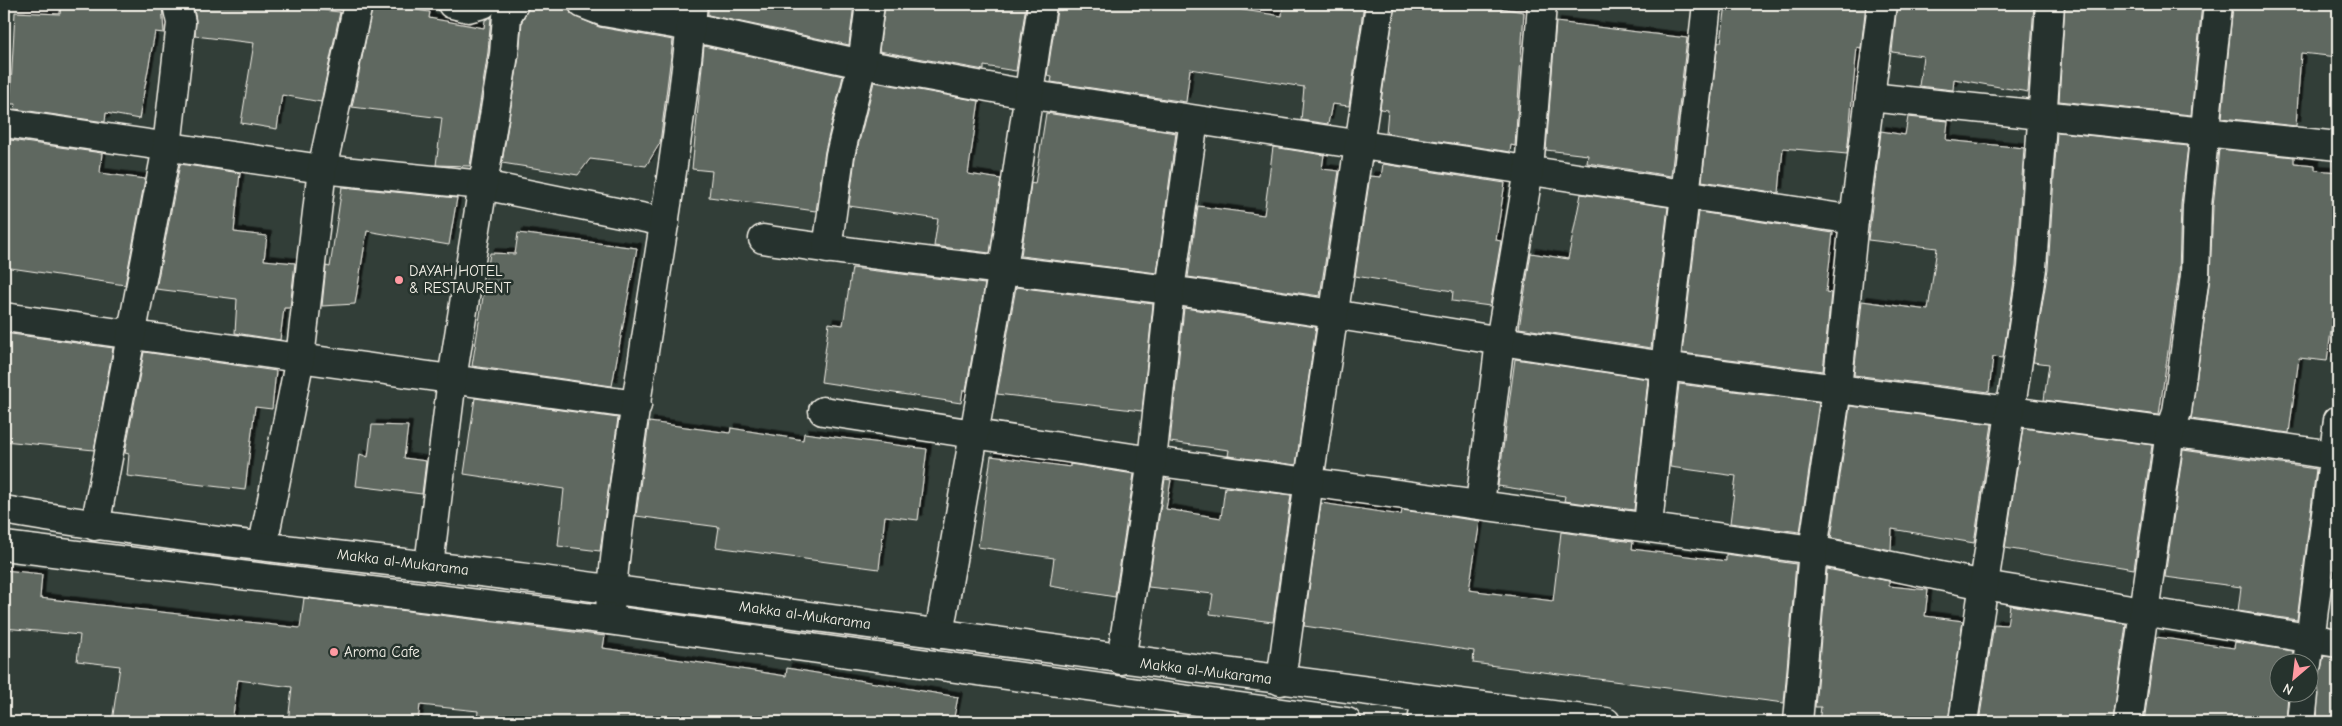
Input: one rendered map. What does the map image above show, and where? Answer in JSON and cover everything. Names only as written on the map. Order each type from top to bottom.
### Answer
[{"type":"main road","points":[[95,526],[133,335],[167,147],[181,23],[177,4]]},
{"type":"main road","points":[[263,545],[300,358],[322,169],[358,4]]},
{"type":"main road","points":[[452,4],[468,8],[484,4]]},
{"type":"main road","points":[[429,565],[452,379],[504,54],[507,16],[514,4]]},
{"type":"main road","points":[[583,4],[604,12],[692,15],[862,64],[1027,94],[1687,193],[1854,220]]},
{"type":"main road","points":[[827,249],[840,155],[862,64],[870,4]]},
{"type":"main road","points":[[939,634],[1003,269],[1027,94],[1042,4]]},
{"type":"main road","points":[[1281,681],[1307,482],[1335,312],[1380,4]]},
{"type":"main road","points":[[1480,504],[1500,341],[1529,170],[1542,4]]},
{"type":"main road","points":[[1648,526],[1664,366],[1687,193],[1707,4]]},
{"type":"main road","points":[[1798,722],[1813,550],[1837,389],[1854,220],[1882,4]]},
{"type":"main road","points":[[1963,722],[2032,268],[2050,4]]},
{"type":"main road","points":[[2128,722],[2170,432],[2177,412],[2195,276],[2197,206],[2203,133],[2218,4]]},
{"type":"main road","points":[[608,620],[637,405],[665,222],[692,15]]},
{"type":"main road","points":[[1870,97],[2338,146]]},
{"type":"main road","points":[[1121,660],[1152,461],[1170,290],[1194,120]]},
{"type":"main road","points":[[4,123],[322,169],[483,185],[665,222]]},
{"type":"main road","points":[[763,239],[827,249],[1003,269],[1335,312],[1500,341],[1664,366],[2170,432],[2336,456]]},
{"type":"main road","points":[[4,317],[637,405]]},
{"type":"main road","points":[[823,411],[1152,461],[1648,526],[1813,550],[1984,585],[2144,609],[2308,651],[2338,642]]},
{"type":"main road","points":[[2308,651],[2336,456],[2338,420]]},
{"type":"main road","name":"Makka al-Mukarama","points":[[4,510],[95,526],[429,565],[1281,681],[1424,711],[1606,722]]},
{"type":"main road","name":"Makka al-Mukarama","points":[[4,546],[608,620],[1347,722]]},
{"type":"main road","points":[[2301,722],[2303,704]]},
{"type":"building","points":[[61,4],[162,4],[164,33],[155,32],[139,119],[106,113],[105,122],[15,109],[16,104],[10,104],[15,12],[60,14]]},
{"type":"building","points":[[193,4],[270,4],[340,12],[321,102],[282,95],[277,129],[241,123],[254,43],[195,36],[196,20]]},
{"type":"building","points":[[373,4],[430,12],[429,18],[484,28],[485,20],[491,17],[488,52],[470,166],[436,165],[442,118],[352,107]]},
{"type":"building","points":[[530,4],[568,4],[571,14],[599,27],[673,40],[660,143],[646,166],[590,159],[578,175],[502,163],[519,56],[522,21]]},
{"type":"building","points":[[648,4],[677,4],[677,9]]},
{"type":"building","points":[[708,4],[854,4],[849,45],[708,15]]},
{"type":"building","points":[[885,4],[1026,5],[1016,71],[984,66],[984,70],[879,51]]},
{"type":"building","points":[[1063,4],[1205,4],[1282,16],[1283,4],[1364,4],[1349,106],[1332,104],[1328,124],[1301,120],[1304,87],[1190,69],[1186,102],[1051,82],[1052,77],[1047,76],[1057,10],[1062,10]]},
{"type":"building","points":[[1395,4],[1475,4],[1524,12],[1515,146],[1511,145],[1510,152],[1386,133],[1388,110],[1380,109]]},
{"type":"building","points":[[1726,4],[1866,4],[1861,48],[1857,47],[1847,154],[1783,148],[1779,193],[1702,181],[1718,42],[1721,42]]},
{"type":"building","points":[[1897,4],[2034,4],[2028,92],[1954,79],[1953,90],[1919,86],[1923,56],[1892,52]]},
{"type":"building","points":[[2065,4],[2202,4],[2191,115],[2059,101]]},
{"type":"building","points":[[2233,4],[2338,4],[2338,57],[2301,53],[2296,126],[2222,118]]},
{"type":"building","points":[[1556,22],[1687,38],[1671,176],[1587,163],[1588,155],[1546,150]]},
{"type":"building","points":[[704,46],[843,76],[825,151],[816,211],[709,197],[712,171],[692,169]]},
{"type":"building","points":[[874,82],[979,101],[968,174],[1001,179],[990,253],[934,246],[938,219],[849,206],[855,158]]},
{"type":"building","points":[[1046,113],[1176,133],[1157,273],[1021,256],[1031,183],[1035,184]]},
{"type":"building","points":[[1908,117],[1948,121],[1946,140],[2024,148],[2016,266],[2003,358],[1993,357],[1989,392],[1854,375],[1862,301],[1928,310],[1937,248],[1868,240],[1881,131],[1905,135]]},
{"type":"building","points":[[2057,132],[2188,146],[2181,204],[2179,274],[2159,415],[2044,400],[2049,364],[2033,362],[2048,269]]},
{"type":"building","points":[[10,140],[102,153],[100,173],[145,179],[125,285],[4,267],[4,175]]},
{"type":"building","points":[[1273,147],[1324,155],[1322,169],[1339,171],[1320,296],[1188,277],[1198,206],[1264,215]]},
{"type":"building","points":[[2219,149],[2294,157],[2294,163],[2315,165],[2315,170],[2338,172],[2338,280],[2327,361],[2299,358],[2289,433],[2191,419],[2210,277],[2213,207]]},
{"type":"building","points":[[180,164],[240,173],[234,232],[267,236],[264,260],[295,263],[290,308],[284,308],[280,340],[235,333],[237,299],[156,289]]},
{"type":"building","points":[[1383,164],[1505,183],[1496,240],[1501,241],[1490,306],[1452,301],[1453,291],[1355,276],[1370,176],[1381,177]]},
{"type":"building","points":[[342,187],[457,198],[449,245],[367,231],[355,304],[322,306],[326,266],[330,267]]},
{"type":"building","points":[[1581,194],[1668,207],[1651,348],[1519,328],[1531,253],[1568,259]]},
{"type":"building","points":[[1699,212],[1833,233],[1826,292],[1831,293],[1823,371],[1682,353]]},
{"type":"building","points":[[518,233],[637,248],[612,386],[472,366],[490,253],[515,254]]},
{"type":"building","points":[[852,268],[985,284],[966,390],[963,390],[961,403],[821,382],[829,323],[843,325]]},
{"type":"building","points":[[1016,287],[1153,304],[1142,411],[997,394]]},
{"type":"building","points":[[1184,308],[1316,327],[1296,465],[1228,456],[1229,450],[1170,442]]},
{"type":"building","points":[[4,333],[113,348],[94,450],[4,441]]},
{"type":"building","points":[[144,352],[276,371],[272,409],[255,407],[245,490],[127,476],[129,454],[125,453]]},
{"type":"building","points":[[1515,359],[1648,379],[1634,510],[1564,501],[1565,496],[1498,486]]},
{"type":"building","points":[[1679,384],[1819,402],[1800,532],[1730,523],[1736,476],[1670,467]]},
{"type":"building","points":[[475,398],[618,418],[600,551],[558,546],[564,489],[464,474]]},
{"type":"building","points":[[1850,406],[1992,424],[1974,543],[1892,529],[1891,550],[1831,538]]},
{"type":"building","points":[[649,422],[730,433],[731,428],[803,440],[804,433],[927,449],[918,520],[885,516],[879,569],[716,547],[719,527],[636,516]]},
{"type":"building","points":[[372,425],[408,426],[404,458],[426,461],[422,494],[356,486],[360,454],[368,457]]},
{"type":"building","points":[[2023,428],[2152,445],[2134,569],[2005,548]]},
{"type":"building","points":[[2183,450],[2316,469],[2297,620],[2238,611],[2241,587],[2165,577]]},
{"type":"building","points":[[991,456],[1070,467],[1070,464],[1134,474],[1115,597],[1050,586],[1054,558],[978,547]]},
{"type":"building","points":[[1165,479],[1171,480],[1166,509],[1221,518],[1225,487],[1291,495],[1273,622],[1210,614],[1213,594],[1148,587]]},
{"type":"building","points":[[1321,503],[1401,515],[1402,510],[1480,521],[1469,590],[1553,601],[1561,532],[1633,542],[1632,549],[1726,561],[1726,554],[1796,564],[1784,703],[1473,663],[1474,651],[1304,626]]},
{"type":"building","points":[[1827,569],[1889,581],[1889,586],[1928,590],[1925,616],[1963,621],[1948,722],[1819,722],[1821,707],[1815,707]]},
{"type":"building","points":[[4,570],[42,574],[40,598],[300,628],[304,598],[605,636],[603,648],[786,676],[787,668],[958,697],[953,722],[477,722],[478,711],[420,705],[418,722],[288,722],[292,687],[238,680],[232,722],[112,722],[120,666],[77,661],[80,635],[4,628]]},
{"type":"building","points":[[2010,605],[2126,624],[2113,722],[1979,722],[1994,624],[2007,625]]},
{"type":"building","points":[[2156,637],[2234,648],[2235,642],[2293,651],[2293,654],[2270,654],[2270,704],[2287,704],[2286,722],[2144,722]]},
{"type":"building","points":[[2324,656],[2338,658],[2338,722],[2317,722],[2318,704],[2320,704],[2320,673]]},
{"type":"place","name":"DAYAH HOTEL & RESTAURENT","points":[[399,280]]},
{"type":"place","name":"Aroma Cafe","points":[[334,652]]}]
